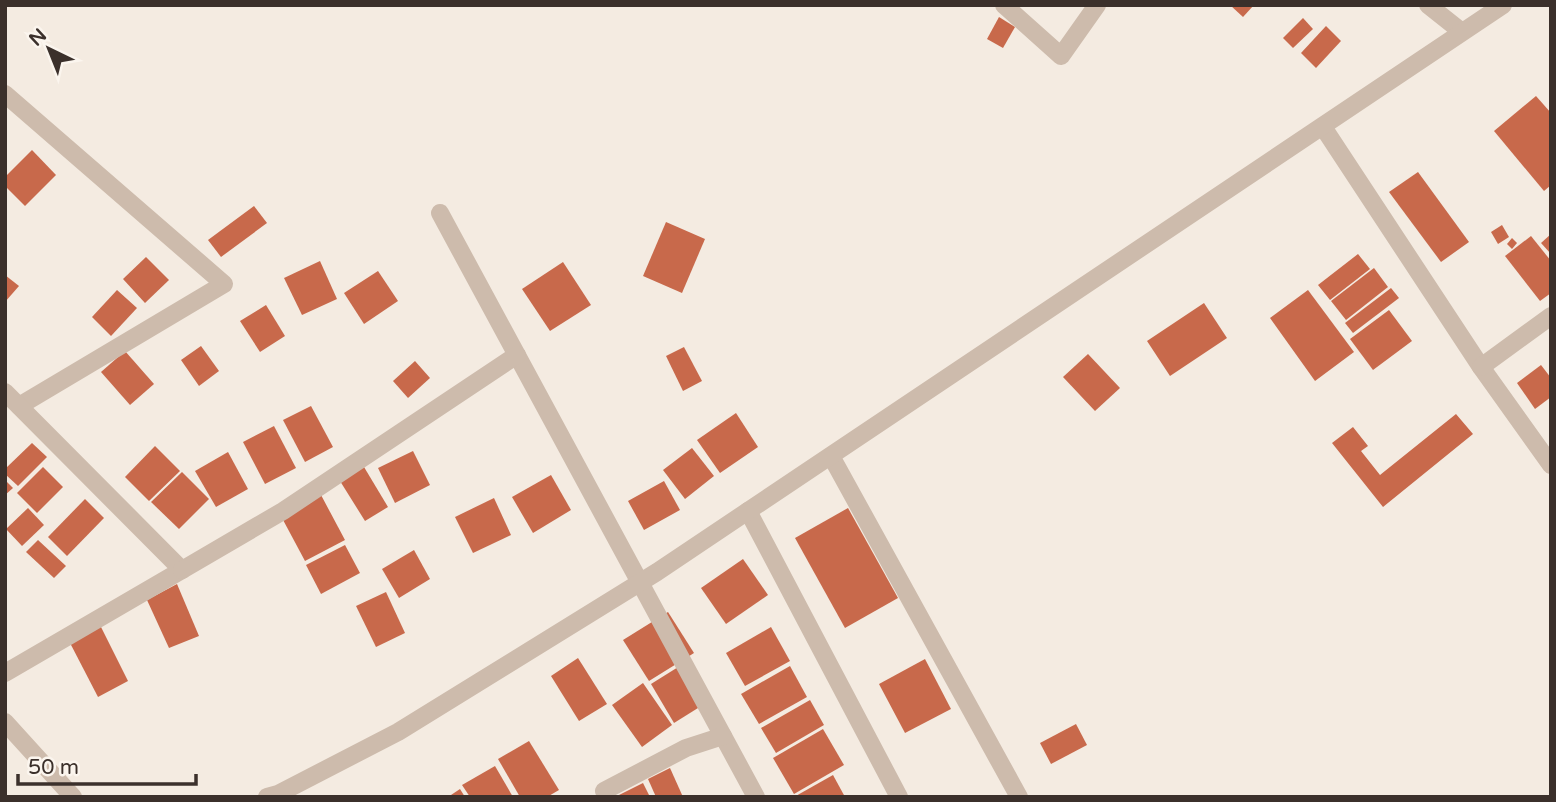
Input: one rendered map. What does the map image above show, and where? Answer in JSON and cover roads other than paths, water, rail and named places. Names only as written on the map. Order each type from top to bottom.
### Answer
[{"type":"street","points":[[1004,5],[1062,56],[1097,5]]},
{"type":"street","points":[[1428,5],[1462,32]]},
{"type":"street","points":[[267,797],[278,794],[398,732],[639,583],[1503,5]]},
{"type":"street","points":[[5,94],[224,284],[19,406]]},
{"type":"street","points":[[1323,127],[1481,367],[1551,465]]},
{"type":"street","points":[[440,213],[756,797]]},
{"type":"street","points":[[1481,367],[1551,316]]},
{"type":"street","points":[[5,673],[283,511],[517,355]]},
{"type":"street","points":[[5,392],[182,570]]},
{"type":"street","points":[[831,456],[1019,797]]},
{"type":"street","points":[[748,511],[899,797]]},
{"type":"street","points":[[5,722],[73,797]]},
{"type":"street","points":[[601,795],[686,748],[723,736]]}]
